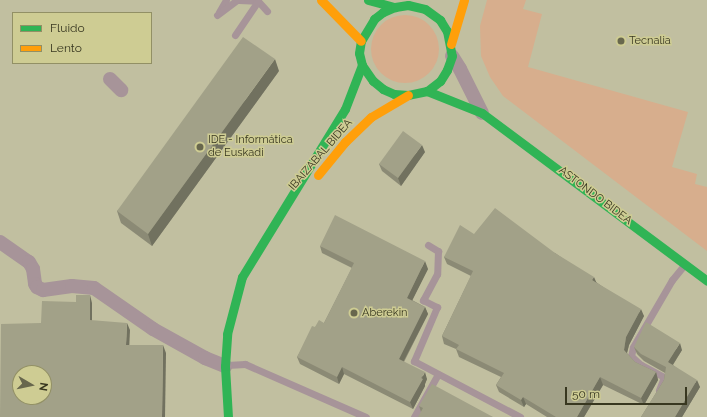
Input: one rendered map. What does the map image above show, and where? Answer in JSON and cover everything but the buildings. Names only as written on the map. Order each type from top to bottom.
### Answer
[{"type":"street","points":[[321,0],[361,41]]},
{"type":"street","points":[[368,0],[395,7]]},
{"type":"street","points":[[451,50],[447,31],[440,20],[425,9],[410,3],[383,12],[374,20],[361,41],[359,53],[362,66],[373,81],[383,89],[394,94],[408,96],[427,91],[440,81],[448,70],[451,50],[464,0]]},
{"type":"street","name":"ASTONDO BIDEA","points":[[451,50],[482,113]]},
{"type":"street","name":"IBAIZABAL BIDEA","points":[[228,417],[225,366],[227,334],[242,277],[341,115],[362,66]]},
{"type":"street","points":[[110,79],[121,90]]},
{"type":"street","name":"ASTONDO BIDEA","points":[[427,91],[482,113],[685,263],[707,281]]},
{"type":"street","name":"IBAIZABAL BIDEA","points":[[262,242],[345,142],[371,117],[408,96]]},
{"type":"street","points":[[0,242],[29,262],[33,269],[35,284],[37,287],[43,290],[72,286],[94,288],[153,329],[205,358],[225,366]]},
{"type":"lane","points":[[226,0],[217,15],[238,0],[258,1],[267,11]]},
{"type":"lane","points":[[235,36],[258,1]]},
{"type":"lane","points":[[428,246],[438,251],[437,274],[423,300],[437,307],[414,361],[520,417]]},
{"type":"lane","points":[[654,398],[662,386],[664,377],[641,365],[631,356],[633,347],[672,280],[685,263]]},
{"type":"lane","points":[[225,366],[245,364],[366,417]]},
{"type":"lane","points":[[414,417],[438,374]]},
{"type":"shaded area","points":[[487,0],[526,0],[523,9],[542,14],[528,67],[688,112],[672,167],[697,174],[695,184],[707,187],[707,251],[503,96],[490,77],[481,56],[480,26]]},
{"type":"shaded area","points":[[398,15],[412,15],[424,21],[433,30],[439,42],[437,62],[429,73],[418,81],[412,83],[398,83],[392,81],[381,73],[373,62],[371,56],[371,42],[373,36],[381,25],[392,17]]},
{"type":"traffic: fast","points":[[368,0],[395,7]]},
{"type":"traffic: fast","points":[[408,5],[425,9],[440,20],[447,31],[452,56],[447,70],[440,81],[427,91],[408,95],[394,94],[383,89],[373,81],[362,65],[359,53],[361,41],[374,19],[383,12],[395,7],[408,5]]},
{"type":"traffic: fast","points":[[228,417],[225,366],[227,334],[242,277],[345,109],[362,65]]},
{"type":"traffic: fast","points":[[427,91],[482,113],[707,281]]},
{"type":"traffic: slow","points":[[321,0],[361,41]]},
{"type":"traffic: slow","points":[[451,44],[464,0]]},
{"type":"traffic: slow","points":[[318,175],[345,142],[371,117],[408,95]]},
{"type":"place","name":"Tecnalia","points":[[621,41]]},
{"type":"place","name":"IDE - Informática de Euskadi","points":[[200,147]]},
{"type":"place","name":"Aberekin","points":[[354,313]]}]
